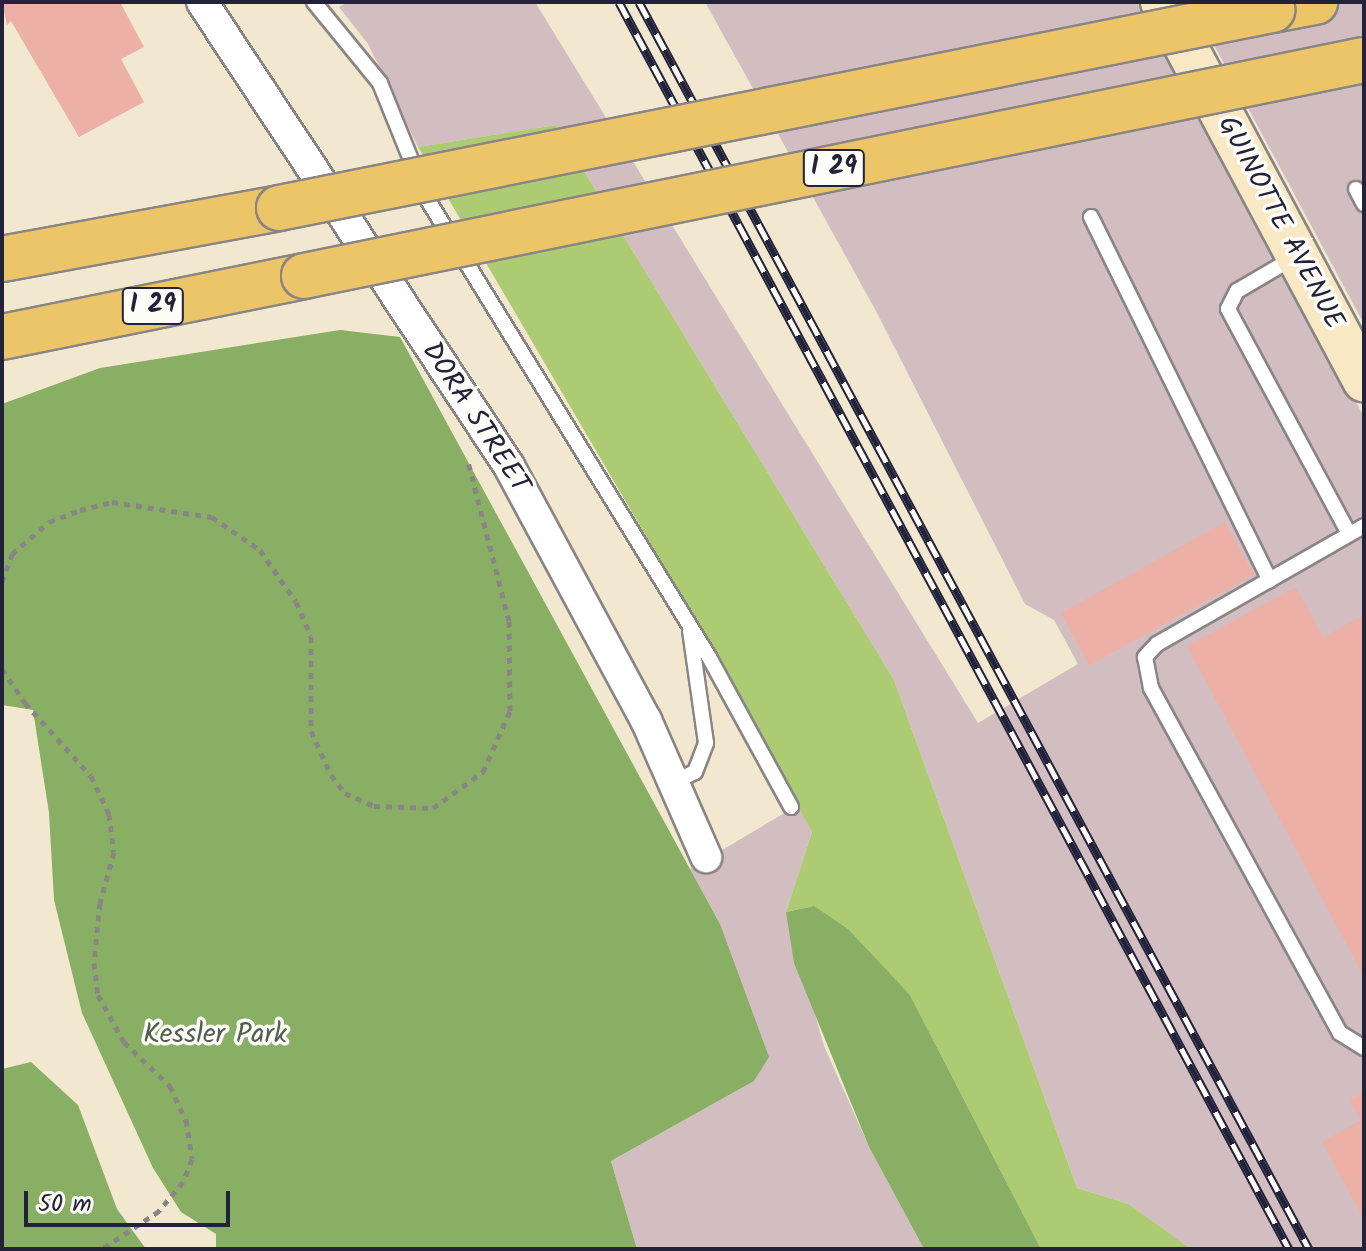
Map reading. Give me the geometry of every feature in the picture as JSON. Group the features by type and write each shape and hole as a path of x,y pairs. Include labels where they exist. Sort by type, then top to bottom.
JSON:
{"highway":[{"name":"I 29","path":"2,259 279,208 1280,6 1315,2"},
{"name":"I 29","path":"2,337 1364,60"}],"street":[{"name":"DORA STREET","path":"202,2 509,466 675,782 706,857"},
{"name":"GUINOTTE AVENUE","path":"1162,2 1364,380"}],"lane":[{"path":"314,2 380,83 426,197 689,624 791,807"},
{"path":"1356,189 1364,204"},
{"path":"1091,217 1270,580"},
{"path":"1297,255 1237,291 1228,309 1349,534"},
{"path":"1364,526 1157,644 1145,657 1145,673 1340,1033 1364,1048"},
{"path":"675,782 695,772 706,743 689,624"}],"path":[{"path":"2,582 12,554 49,522 80,510 112,502 212,517 260,550 296,602 311,636 311,731 331,775 345,793 374,806 433,808 483,772 510,711 509,621 463,445"},
{"path":"2,669 25,703 91,776 109,814 114,852 99,918 94,963 98,995 124,1042 170,1086 186,1120 192,1159 183,1182 159,1211 102,1249"}],"shaded area":[{"path":"348,2 535,2 978,723 1078,664 1054,620 1025,604 876,311 705,2 1141,2 1364,417 1364,1249 1191,1249 1129,1204 1077,1188 894,680 556,125 418,147 368,44 339,7"},
{"path":"1191,2 1364,2 1364,324"},
{"path":"798,805 812,832 786,912 824,1046 869,1147 924,1249 637,1249 611,1161 754,1081 720,924 690,869"}],"green space":[{"path":"556,125 894,680 1077,1188 1129,1204 1191,1249 1041,1249 910,995 814,906 786,912 812,832 721,664 418,147"},
{"name":"Kessler Park","path":"340,330 400,337 720,924 769,1057 754,1081 611,1161 637,1249 216,1249 216,1234 181,1212 153,1168 82,1013 54,900 49,813 33,710 2,705 2,404 100,368"},
{"path":"814,906 848,929 910,995 1041,1249 924,1249 869,1147 794,963 786,912"},
{"path":"31,1062 78,1105 117,1209 146,1249 2,1249 2,1069"}],"building":[{"path":"2,2 120,2 144,47 121,59 144,102 79,137 11,21 7,25"},
{"path":"1225,522 1254,574 1090,666 1061,613"},
{"path":"1296,587 1323,637 1364,615 1364,977 1187,646"},
{"path":"1364,1092 1364,1219 1322,1142 1361,1120 1350,1100"}],"railway":[{"path":"619,2 1289,1249"},
{"path":"639,2 1309,1249"}]}
